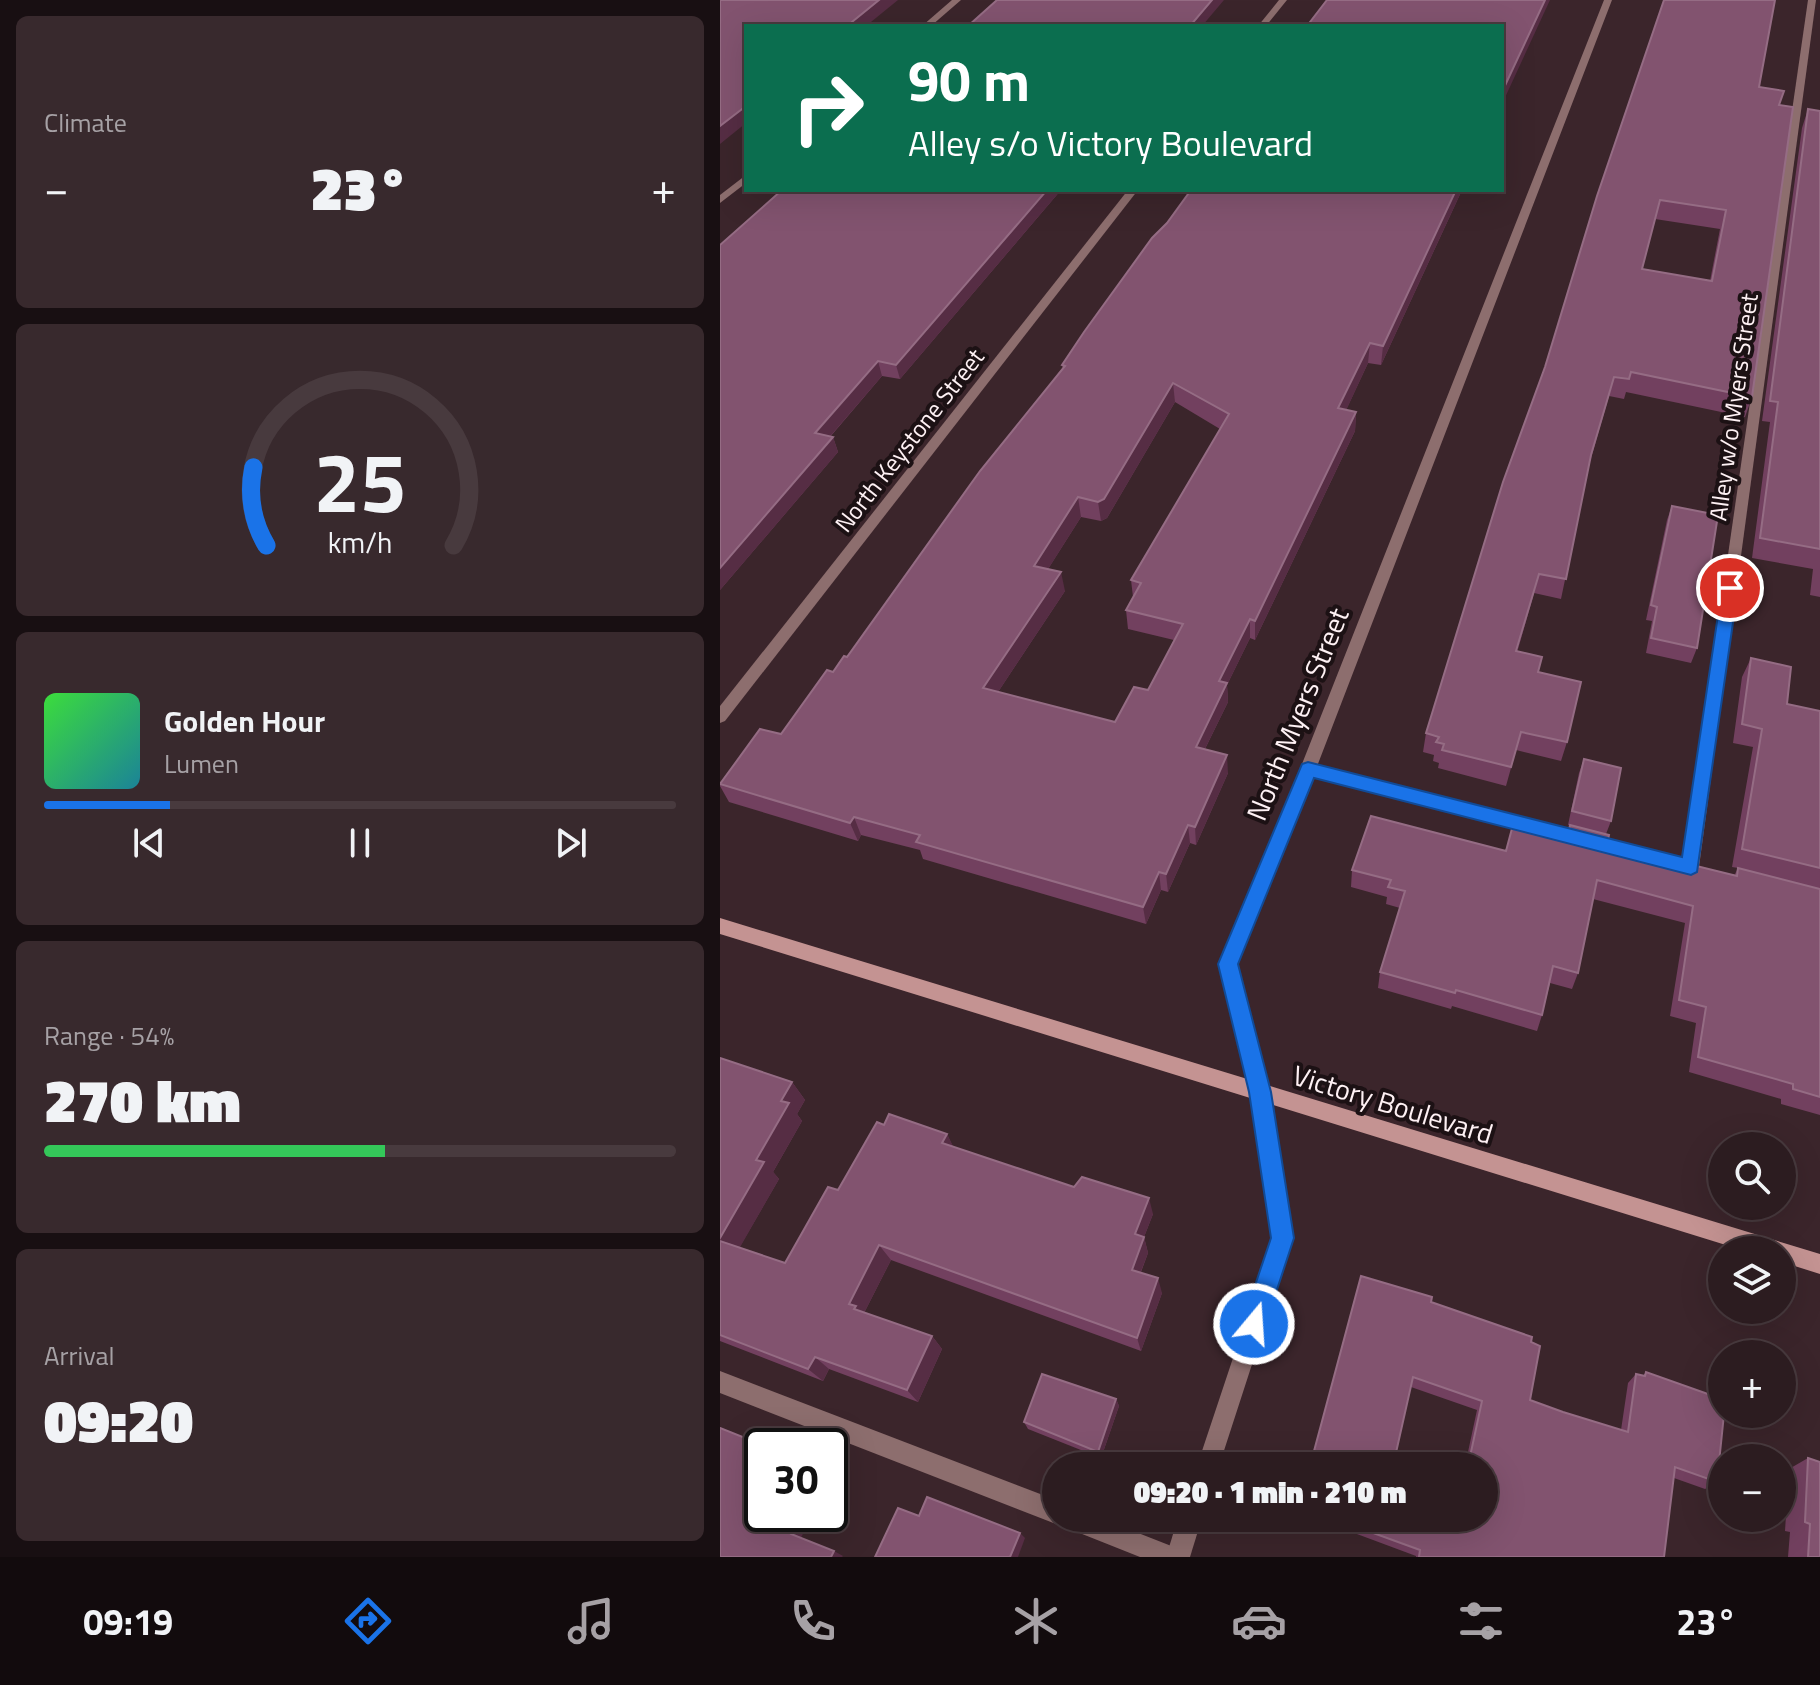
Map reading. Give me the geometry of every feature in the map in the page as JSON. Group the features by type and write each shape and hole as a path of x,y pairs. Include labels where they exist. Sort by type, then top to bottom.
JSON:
{"main road":[{"name":"Victory Boulevard","path":"720,926 1729,1236"},
{"path":"1796,1256 1820,1264"}],"street":[{"path":"928,24 957,0"},
{"path":"1264,24 1283,0"},
{"name":"North Myers Street","path":"1213,1452 1283,1238 1260,1092 1228,964 1308,769 1608,0"},
{"name":"Alley w/o Myers Street","path":"1690,867 1812,0"},
{"path":"720,200 744,180"},
{"name":"North Keystone Street","path":"720,717 1131,192"},
{"path":"1308,769 1553,832"},
{"path":"720,1382 1042,1507"},
{"path":"1106,1532 1171,1557"},
{"path":"1178,1557 1186,1532"}],"building":[{"path":"720,0 879,0 849,24 744,24 744,108 720,126"},
{"path":"997,0 1212,0 1192,24 970,24"},
{"path":"1327,0 1545,0 1504,88 1504,24 1309,24"},
{"path":"1664,0 1775,0 1759,87 1784,91 1779,105 1793,107 1752,397 1631,372 1629,379 1614,377 1591,455 1566,579 1539,574 1516,651 1542,657 1538,672 1581,682 1567,742 1521,732 1511,767 1442,750 1444,744 1436,742 1439,737 1426,733 1503,482 1545,367 1597,196","holes":["1660,200 1726,210 1712,281 1642,269"]},
{"path":"1808,109 1820,111 1820,549 1760,538 1778,402 1770,401"},
{"path":"780,192 1045,192 896,365 878,361 815,433 833,437 720,568 720,245"},
{"path":"1190,192 1455,192 1383,346 1370,343 1338,408 1356,412 1255,621 1250,619 1219,681 1227,683 1196,747 1227,755 1195,827 1188,825 1166,874 1159,872 1143,907 916,842 920,835 854,817 850,823 720,784 760,729 781,734 827,670 833,672 844,656 847,657 980,471 1065,366 1062,365 1084,332","holes":["1173,383 1229,414 1131,580 1141,583 1126,610 1183,624 1148,690 1134,687 1115,722 983,688 1061,572 1034,566 1078,497 1098,502 1104,499"]},
{"path":"1672,506 1718,515 1697,648 1651,638 1657,607 1651,605"},
{"path":"1751,658 1791,667 1787,704 1820,711 1820,868 1742,849 1762,729 1742,724"},
{"path":"1584,759 1621,768 1611,821 1572,811"},
{"path":"1371,816 1506,851 1514,821 1568,835 1570,825 1609,835 1607,844 1737,876 1738,868 1820,889 1820,1097 1793,1089 1793,1084 1698,1057 1706,1007 1679,1000 1693,906 1597,880 1578,973 1553,966 1542,1015 1380,972 1405,891 1388,887 1391,880 1352,870"},
{"path":"720,1058 792,1082 781,1101 789,1103 756,1160 764,1162 720,1238"},
{"path":"889,1114 947,1134 942,1143 1074,1187 1082,1177 1149,1198 1135,1234 1144,1237 1132,1270 1158,1278 1137,1338 879,1245 849,1304 856,1306 854,1309 932,1336 907,1390 815,1357 808,1369 720,1335 720,1241 785,1263 828,1187 838,1190 877,1122 884,1125"},
{"path":"1361,1276 1432,1297 1431,1302 1532,1337 1531,1342 1540,1346 1530,1400 1628,1432 1636,1374 1645,1376 1646,1372 1708,1394 1708,1428 1723,1428 1721,1444 1708,1444 1708,1479 1675,1467 1664,1557 1419,1557 1420,1550 1370,1532 1498,1532 1498,1452 1471,1452 1482,1401 1413,1377 1396,1452 1314,1452"},
{"path":"1042,1374 1116,1399 1098,1452 1024,1422"},
{"path":"720,1428 744,1438 744,1532 792,1532 834,1551 831,1557 720,1557"},
{"path":"1808,1458 1820,1462 1820,1557 1808,1557 1810,1524 1805,1522"},
{"path":"927,1497 1020,1533 1010,1557 875,1557 898,1508 919,1516"}],"route":[{"path":"1254,1324 1283,1238 1260,1092 1228,964 1308,769 1691,867 1730,588"}]}
